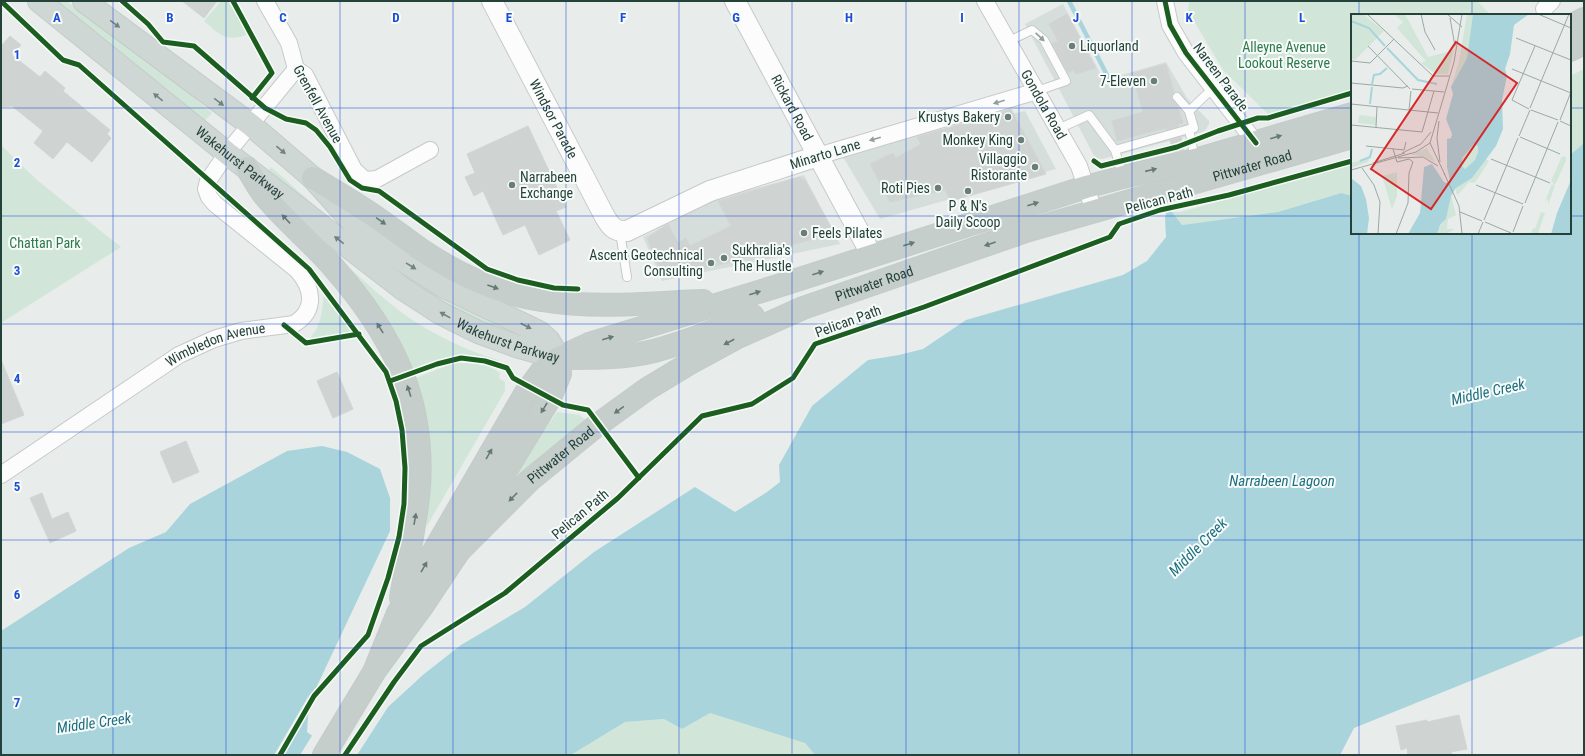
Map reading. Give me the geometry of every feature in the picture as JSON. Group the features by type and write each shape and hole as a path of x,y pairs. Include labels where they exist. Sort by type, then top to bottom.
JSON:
{"highway":[{"path":"1571,26 1584,19"},
{"path":"1571,50 1584,43"},
{"name":"Pittwater Road","path":"374,672 398,613 525,394 542,371 559,358 590,344 872,256 1086,187 1195,160 1351,114"},
{"name":"Pittwater Road","path":"459,551 535,476 596,426 647,389 690,363 738,337 803,308 1019,234 1094,211 1351,138"},
{"path":"247,168 264,195 328,260 352,288 371,314 387,340 404,376 411,396 417,424 420,450 419,487 416,515 398,613"},
{"path":"313,178 377,218 424,252 445,265 473,280 505,291 541,300 599,305 729,300"},
{"path":"559,358 623,356 654,351 759,314 803,308"},
{"name":"Pittwater Road","path":"329,747 374,672 421,608 459,551 480,512 552,394 560,374 559,358"}],"main road":[{"name":"Wakehurst Parkway","path":"39,1 227,153 403,290 440,313 478,332 519,347 559,358"},
{"name":"Wakehurst Parkway","path":"84,1 251,125 313,178 357,227 400,259 443,286 539,332 549,341 559,358"}],"street":[{"name":"Grenfell Avenue","path":"265,1 289,43 296,69 305,74 354,170 365,180 377,179 430,150"},
{"name":"Windsor Parade","path":"492,1 605,218 614,230 620,232"},
{"name":"Rickard Road","path":"735,1 872,256"},
{"name":"Gondola Road","path":"985,1 1079,166 1094,211"},
{"name":"Nareen Parade","path":"1164,1 1170,25 1178,39 1213,88 1256,143"},
{"name":"Wimbledon Avenue","path":"1,475 179,355 214,338 241,331 294,324 301,320 307,313 310,304 310,296 308,285 303,276 209,197 206,189 208,181 227,153 296,69"},
{"name":"Minarto Lane","path":"620,232 626,232 710,190 818,156 1037,91"}],"lane":[{"path":"1007,42 1032,30 1044,40 1066,81 1037,91"},
{"path":"1189,110 1213,88"},
{"path":"1115,150 1194,128 1189,110 1177,97"},
{"path":"1058,129 1089,115 1115,150 1122,177"},
{"path":"1189,129 1195,160"},
{"path":"620,232 627,277"}],"shaded area":[{"path":"1063,4 1104,80 1166,62 1187,98 1209,121 1206,129 1203,132 1102,159 1097,158 1093,154 1025,24"},
{"path":"1025,111 1056,169 880,219 840,152"},
{"path":"804,175 840,244 662,281 643,237 712,200"}],"green space":[{"path":"49,1 66,1 119,38 212,113 203,123"},
{"path":"221,1 230,1 248,34 240,37 229,38 219,34 204,21"},
{"name":"Alleyne Avenue Lookout Reserve","path":"1189,1 1477,1 1490,14 1351,14 1351,90 1268,114 1223,70 1188,11"},
{"path":"1584,69 1584,143 1571,154 1571,76"},
{"name":"Chattan Park","path":"1,145 37,180 121,247 1,323"},
{"path":"1351,165 1351,196 1341,193 1278,212 1182,225 1172,212 1180,212"},
{"path":"271,167 339,227 382,261 448,301 519,333 516,338 435,303 266,173"},
{"path":"342,262 405,315 438,335 461,346 498,360 497,363 475,356 452,356 413,369 410,364 407,365"},
{"path":"324,293 353,329 350,332 313,339 311,337 315,332 321,316"},
{"path":"454,363 478,364 490,367 500,373 499,378 505,382 505,391 427,526 427,467 413,379"},
{"path":"557,412 579,415 586,420 532,466 499,497"},
{"path":"710,713 805,743 815,755 571,755 625,722 664,719 682,729"}],"water":[{"name":"Narrabeen Lagoon","path":"1584,143 1584,635 1354,728 1340,755 815,755 805,743 710,713 682,729 664,719 625,722 571,755 357,755 388,707 424,674 461,645 525,607 594,552 695,487 735,512 780,482 779,465 812,406 868,360 923,349 966,320 1123,275 1147,261 1166,237 1165,218 1167,210 1172,212 1182,225 1278,212 1341,193 1351,196 1351,234 1571,234 1571,154"},
{"name":"Middle Creek","path":"322,446 347,452 380,469 390,498 390,531 309,703 307,732 330,749 355,755 1,755 1,631 129,548 166,532 190,504 287,451"}],"pier":[{"path":"321,682 311,703 311,708 284,755 274,755 308,697"},
{"path":"313,734 330,747 350,752 348,755 300,755"}],"building":[{"path":"182,1 217,1 204,18"},
{"name":"Liquorland","path":"1067,14 1096,68 1076,74 1073,70 1068,73 1052,44 1058,41 1049,24"},
{"path":"10,36 21,45 12,55 40,77 45,71 65,88 63,91 110,130 107,134 111,138 92,162 67,142 53,159 34,143 43,131 12,106 1,107 1,46"},
{"path":"1166,64 1174,92 1172,98 1178,107 1183,123 1167,130 1166,128 1117,141 1112,121 1143,112 1132,73"},
{"path":"1011,109 1046,174 951,201 945,190 890,202 870,164 893,153 896,158 921,144 917,137"},
{"name":"Narrabeen Exchange","path":"528,126 566,207 556,211 570,240 539,255 525,225 503,235 483,191 474,196 465,177 475,173 467,154"},
{"path":"1181,137 1184,150 1173,152 1170,140"},
{"path":"799,177 805,180 831,227 828,235 693,272 663,278 647,238 668,224 678,243 686,238 690,246 731,226 718,201"},
{"path":"1,360 24,415 1,424"},
{"path":"337,372 353,409 333,418 317,381"},
{"path":"186,441 199,472 173,483 160,452"},
{"path":"42,493 52,519 68,512 76,531 50,543 30,498"},
{"path":"1459,715 1467,749 1451,752 1452,755 1408,755 1407,748 1401,750 1396,726 1427,720 1427,722"}],"waterway":[{"path":"1069,1 1108,77"}],"cycle path":[{"path":"1,1 63,60 79,65 309,269 386,372 396,401 402,430 405,468 404,504 399,537 388,578 368,635 314,696 280,755"},
{"path":"122,1 148,24 163,42 194,46 265,108 286,119 306,123 316,130 330,147 350,180 362,188 379,191 487,269 518,280 554,288 578,289"},
{"path":"233,1 272,73 252,98"},
{"path":"1165,1 1170,25 1186,53 1256,143"},
{"path":"1094,161 1101,166 1177,147 1218,131 1258,118 1268,118 1351,93"},
{"name":"Pelican Path","path":"345,755 394,682 421,646 505,593 618,498 702,416 752,404 793,378 815,344 924,307 1110,237 1119,224 1160,210 1229,195 1351,161"},
{"path":"284,325 306,343 359,334"},
{"path":"390,381 437,364 461,358 485,361 507,368 513,378 563,405 588,410 639,478"}],"place":[{"name":"Liquorland","path":"1072,46"},
{"name":"7-Eleven","path":"1154,81"},
{"name":"Krustys Bakery","path":"1008,117"},
{"name":"Monkey King","path":"1021,140"},
{"name":"Villaggio Ristorante","path":"1035,167"},
{"name":"Narrabeen Exchange","path":"512,185"},
{"name":"Roti Pies","path":"938,188"},
{"name":"P & N's Daily Scoop","path":"968,191"},
{"name":"Feels Pilates","path":"804,233"},
{"name":"Sukhralia's The Hustle","path":"724,258"},
{"name":"Ascent Geotechnical Consulting","path":"711,263"}]}
